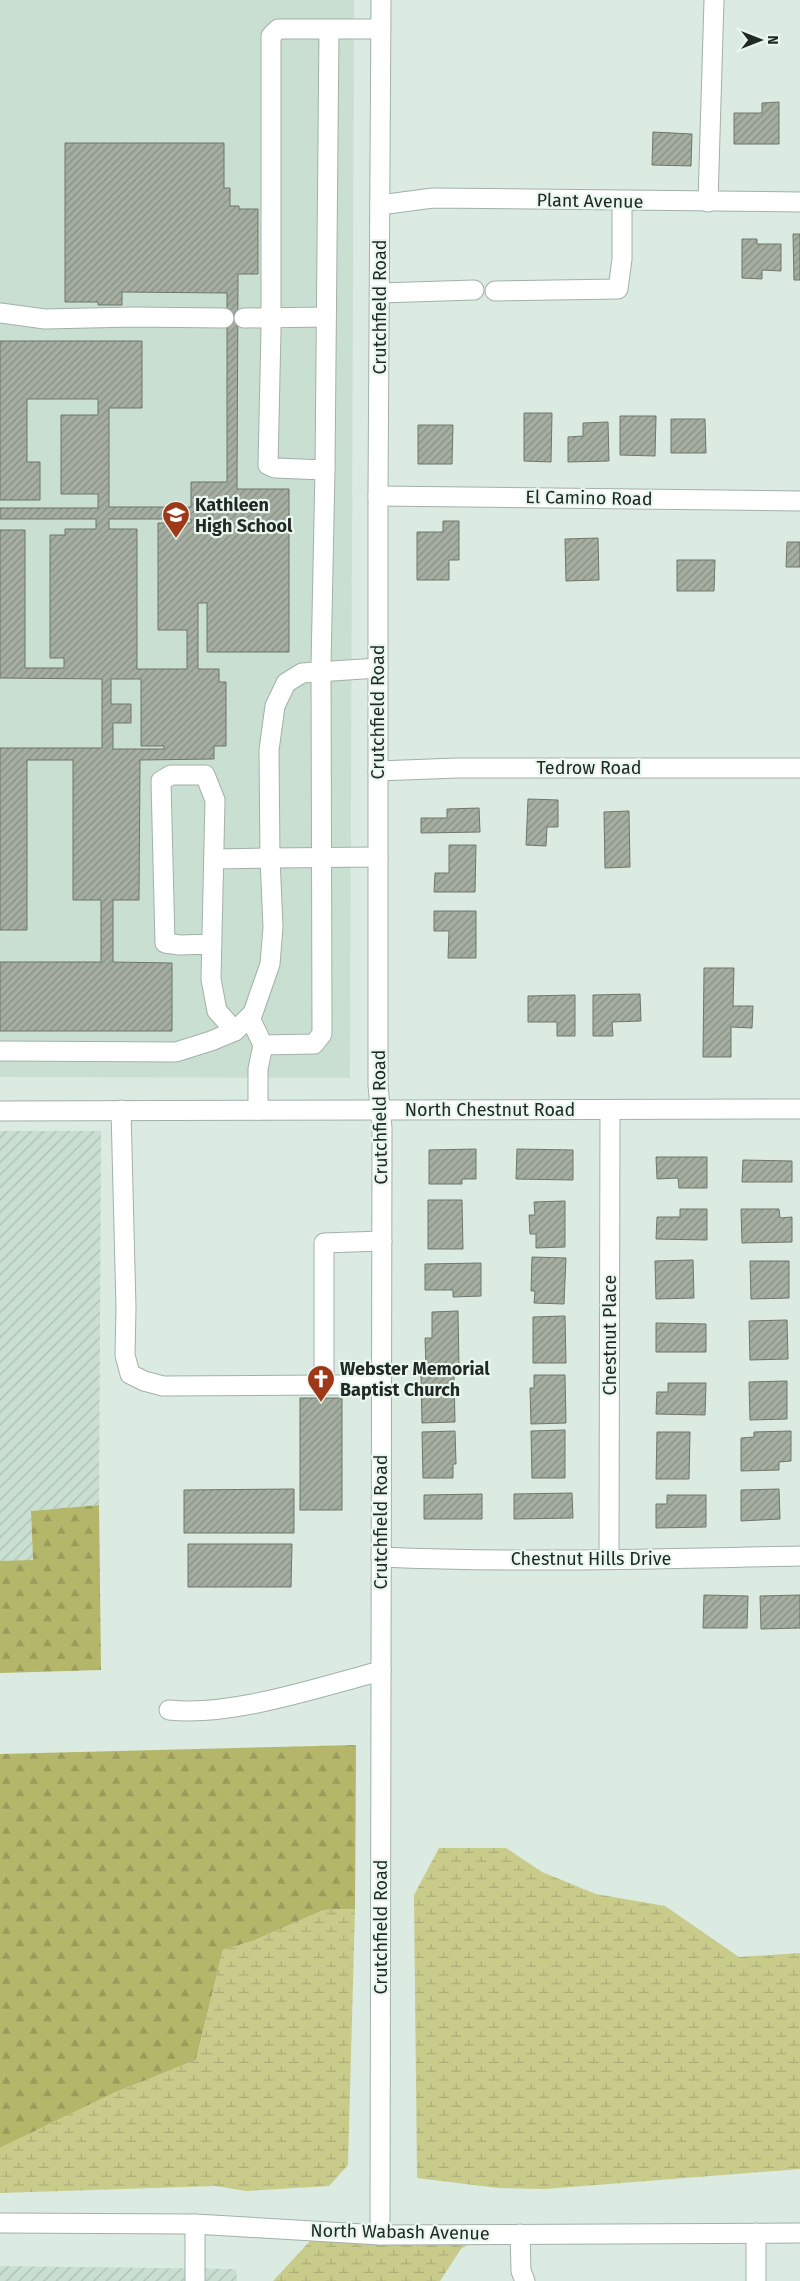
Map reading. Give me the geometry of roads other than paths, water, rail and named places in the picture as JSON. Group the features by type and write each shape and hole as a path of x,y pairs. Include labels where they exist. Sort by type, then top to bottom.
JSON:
{"street":[{"name":"Crutchfield Road","path":"380,2235 382,1128 380,1109 378,857 378,496 381,0"},
{"path":"708,202 714,0"},
{"path":"325,470 275,468 268,465 271,318 271,36 278,29 381,29"},
{"path":"263,1045 314,1044 322,1034 320,858 321,672 329,29"},
{"name":"Plant Avenue","path":"380,205 433,198 622,202 800,202"},
{"path":"495,291 618,289 622,259 622,202"},
{"path":"380,293 474,290"},
{"path":"0,313 45,320 133,317 224,318"},
{"path":"244,318 326,317"},
{"name":"El Camino Road","path":"378,496 800,501"},
{"path":"0,1051 176,1052 235,1031 250,1018 270,964 273,927 269,750 275,706 286,683 302,673 378,668"},
{"name":"Tedrow Road","path":"378,771 457,768 800,768"},
{"path":"212,944 180,945 164,943 161,781 171,775 205,775 215,800 214,859 212,944 211,979 217,1011 235,1031"},
{"path":"214,859 378,857"},
{"path":"250,1018 263,1045 258,1069 258,1110"},
{"name":"North Chestnut Road","path":"0,1110 800,1109"},
{"path":"121,1110 126,1308 125,1355 130,1374 144,1381 163,1386 382,1385"},
{"name":"Chestnut Place","path":"609,1560 610,1110"},
{"path":"324,1385 324,1243 382,1241"},
{"name":"Chestnut Hills Drive","path":"381,1557 433,1560 609,1560 800,1556"},
{"path":"170,1710 188,1712 238,1706 381,1671"},
{"name":"North Wabash Avenue","path":"0,2223 195,2224 380,2235 800,2232"},
{"path":"195,2224 195,2281"},
{"path":"756,2232 756,2281"},
{"path":"520,2234 521,2271 525,2281"}],"place":[{"name":"Kathleen High School","path":"176,539"},
{"name":"Webster Memorial Baptist Church","path":"321,1403"}]}
